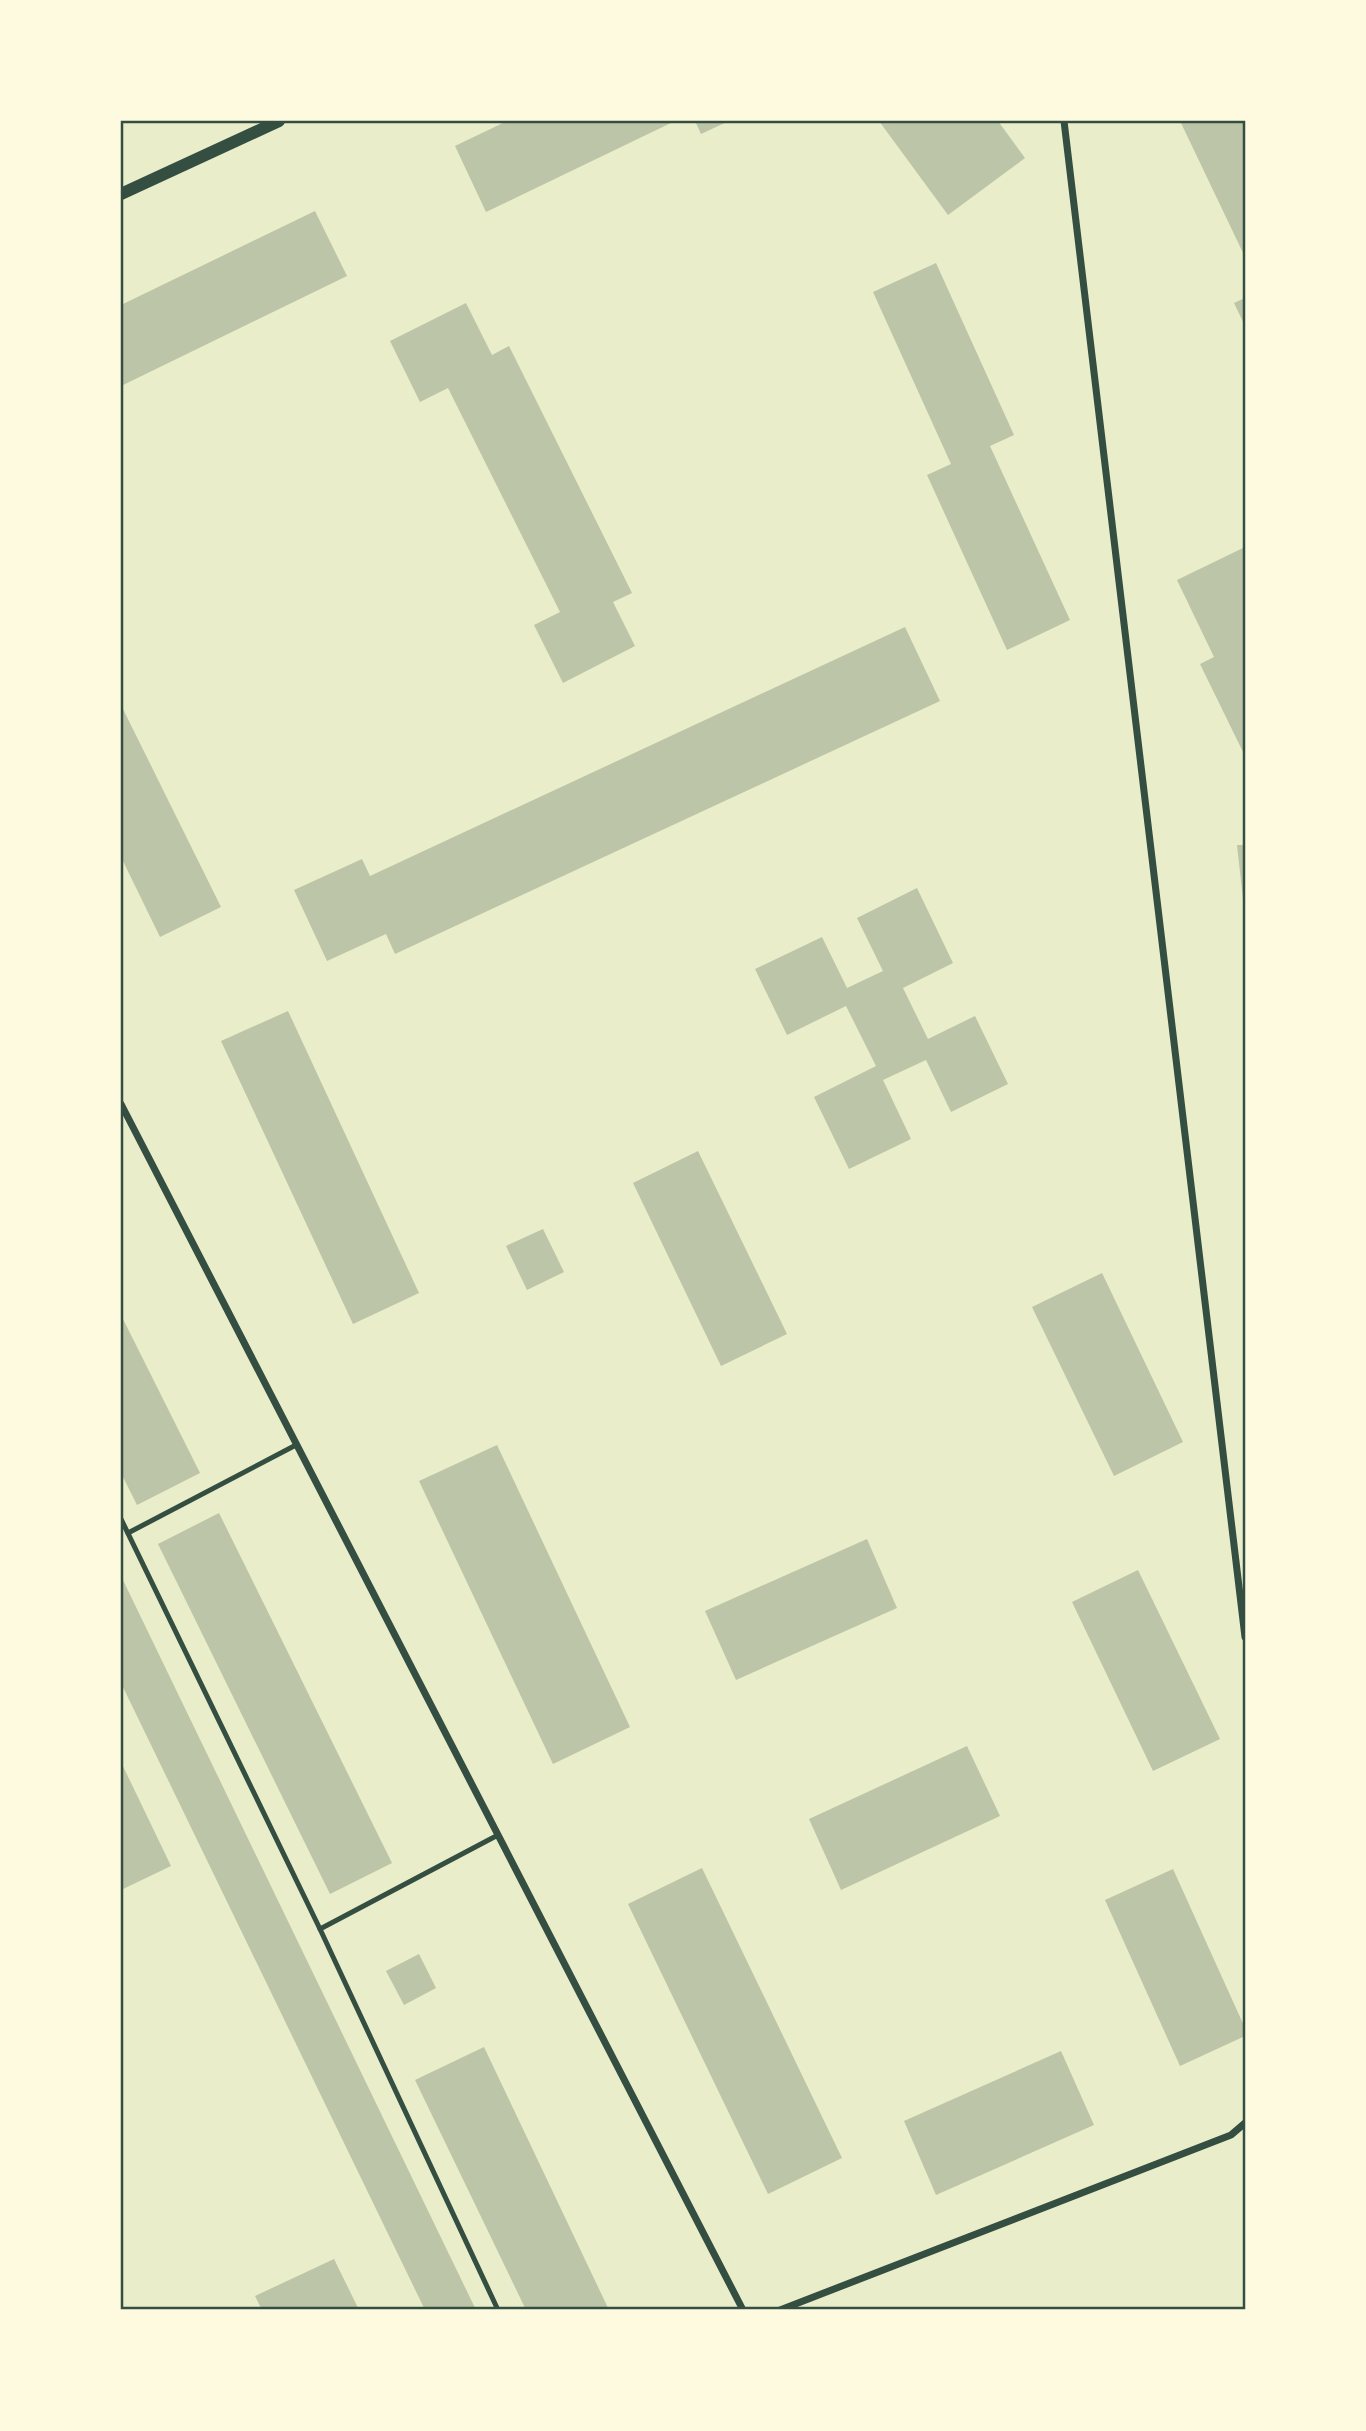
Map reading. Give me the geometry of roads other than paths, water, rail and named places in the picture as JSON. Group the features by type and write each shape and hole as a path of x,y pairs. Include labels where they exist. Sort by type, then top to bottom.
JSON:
{"street":[{"path":"121,194 279,121"},
{"path":"1064,121 1245,1637"},
{"path":"121,1104 743,2310"},
{"path":"780,2310 1231,2135 1245,2123"}],"lane":[{"path":"128,1533 296,1445"},
{"path":"121,1519 320,1929 498,2310"},
{"path":"320,1929 498,1835"}]}
